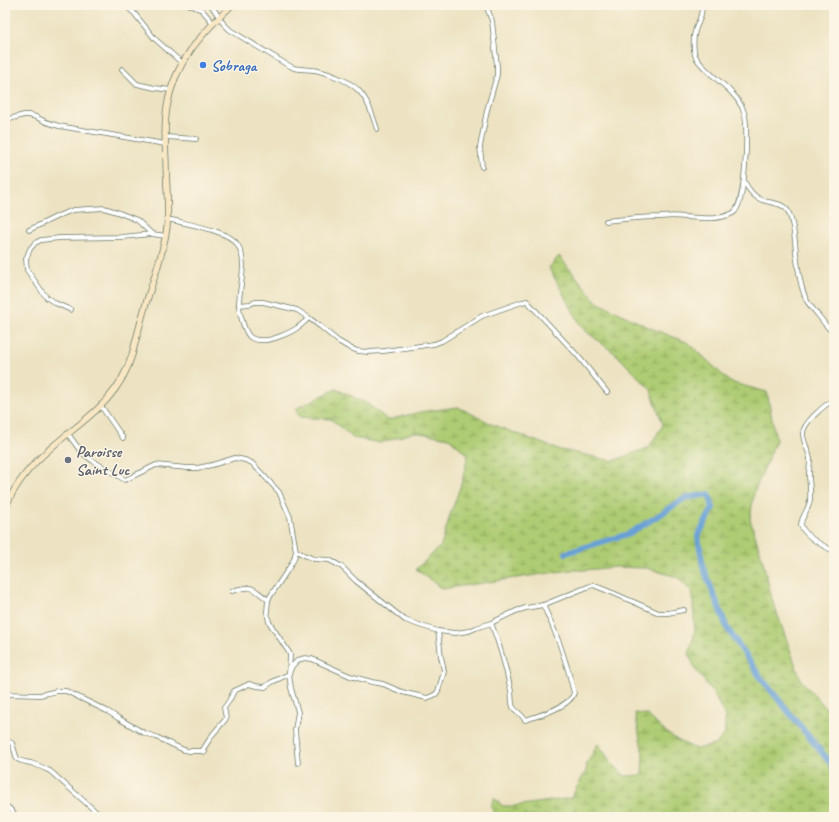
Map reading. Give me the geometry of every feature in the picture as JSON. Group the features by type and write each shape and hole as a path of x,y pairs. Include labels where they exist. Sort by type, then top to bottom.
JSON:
{"street":[{"path":"126,5 134,12 155,39 182,63"},
{"path":"190,5 202,10 213,23"},
{"path":"211,5 223,23 230,30 286,64 295,68 318,71 347,82 354,87 365,99 377,129"},
{"path":"5,509 27,472 44,455 102,406 117,387 131,357 141,318 162,254 166,236 168,220 165,144 166,113 171,90 175,77 182,63 197,41 232,5"},
{"path":"482,167 480,147 497,66 492,21 486,5"},
{"path":"606,221 661,216 704,219 718,217 735,211 744,180 745,115 742,106 736,98 702,65 694,53 695,31 700,19 702,5"},
{"path":"122,69 137,84 171,90"},
{"path":"5,120 30,115 59,126 165,144"},
{"path":"166,138 196,139"},
{"path":"744,180 750,192 758,198 763,201 779,204 786,208 792,222 804,294 810,305 834,334"},
{"path":"30,230 73,210 104,208 137,220 152,234"},
{"path":"168,220 219,233 236,242 241,251 243,261 243,275 239,305 245,329 254,339 262,341 270,340 296,329 309,318"},
{"path":"71,310 46,297 27,270 26,258 30,248 35,243 41,240 60,238 122,237 152,234 166,236"},
{"path":"239,305 263,302 297,310 338,341 358,351 368,352 434,344 442,341 482,316 527,301 578,356 607,392"},
{"path":"834,400 816,414 803,430 802,434 810,458 810,501 801,525 805,532 834,551"},
{"path":"102,406 123,438"},
{"path":"68,434 82,453 125,480 156,465 197,468 236,458 252,463 279,492 290,517 296,551 289,568 268,600 267,612 269,622 290,654 289,674 291,688 298,712 295,730 298,764"},
{"path":"296,551 304,556 314,559 329,560 335,563 342,567 356,581 405,620 438,631 455,633 469,631 491,623 516,611 543,605 593,585 659,613 684,610"},
{"path":"232,591 246,587 252,588 268,600"},
{"path":"491,623 497,637 511,692 513,707 525,720 537,716 563,706 574,696 562,651 552,623 543,605"},
{"path":"5,694 40,695 66,690 107,711 144,733 186,751 204,752 213,734 226,718 224,708 234,691 249,684 265,687 289,674 292,666 298,660 305,658 312,659 350,676 383,684 402,692 427,698 436,694 444,672 438,631"},
{"path":"5,742 12,743 17,759 22,762 43,767 50,771 102,817"},
{"path":"5,805 16,817"}],"green space":[{"path":"559,256 597,302 648,327 689,343 730,382 767,392 776,440 754,493 750,519 773,602 801,680 834,717 834,817 495,817 491,807 494,798 503,806 515,806 571,798 586,771 587,763 598,744 611,762 625,776 642,775 643,754 635,713 648,715 662,729 677,740 696,749 715,745 725,734 725,716 712,691 696,670 689,655 695,631 692,592 677,577 646,568 614,567 570,570 442,589 416,569 441,546 462,482 468,455 449,438 415,432 380,443 353,438 331,419 300,417 295,409 336,389 365,402 388,420 420,412 458,407 494,425 557,449 613,461 649,447 663,425 651,390 617,355 583,329 549,268"}],"waterway":[{"path":"566,553 628,534 685,498 709,494 713,508 698,536 703,567 727,628 761,678 832,765 834,771"}],"place":[{"name":"Sobraga","path":"203,65"},
{"name":"Paroisse Saint Luc","path":"68,460"}]}
